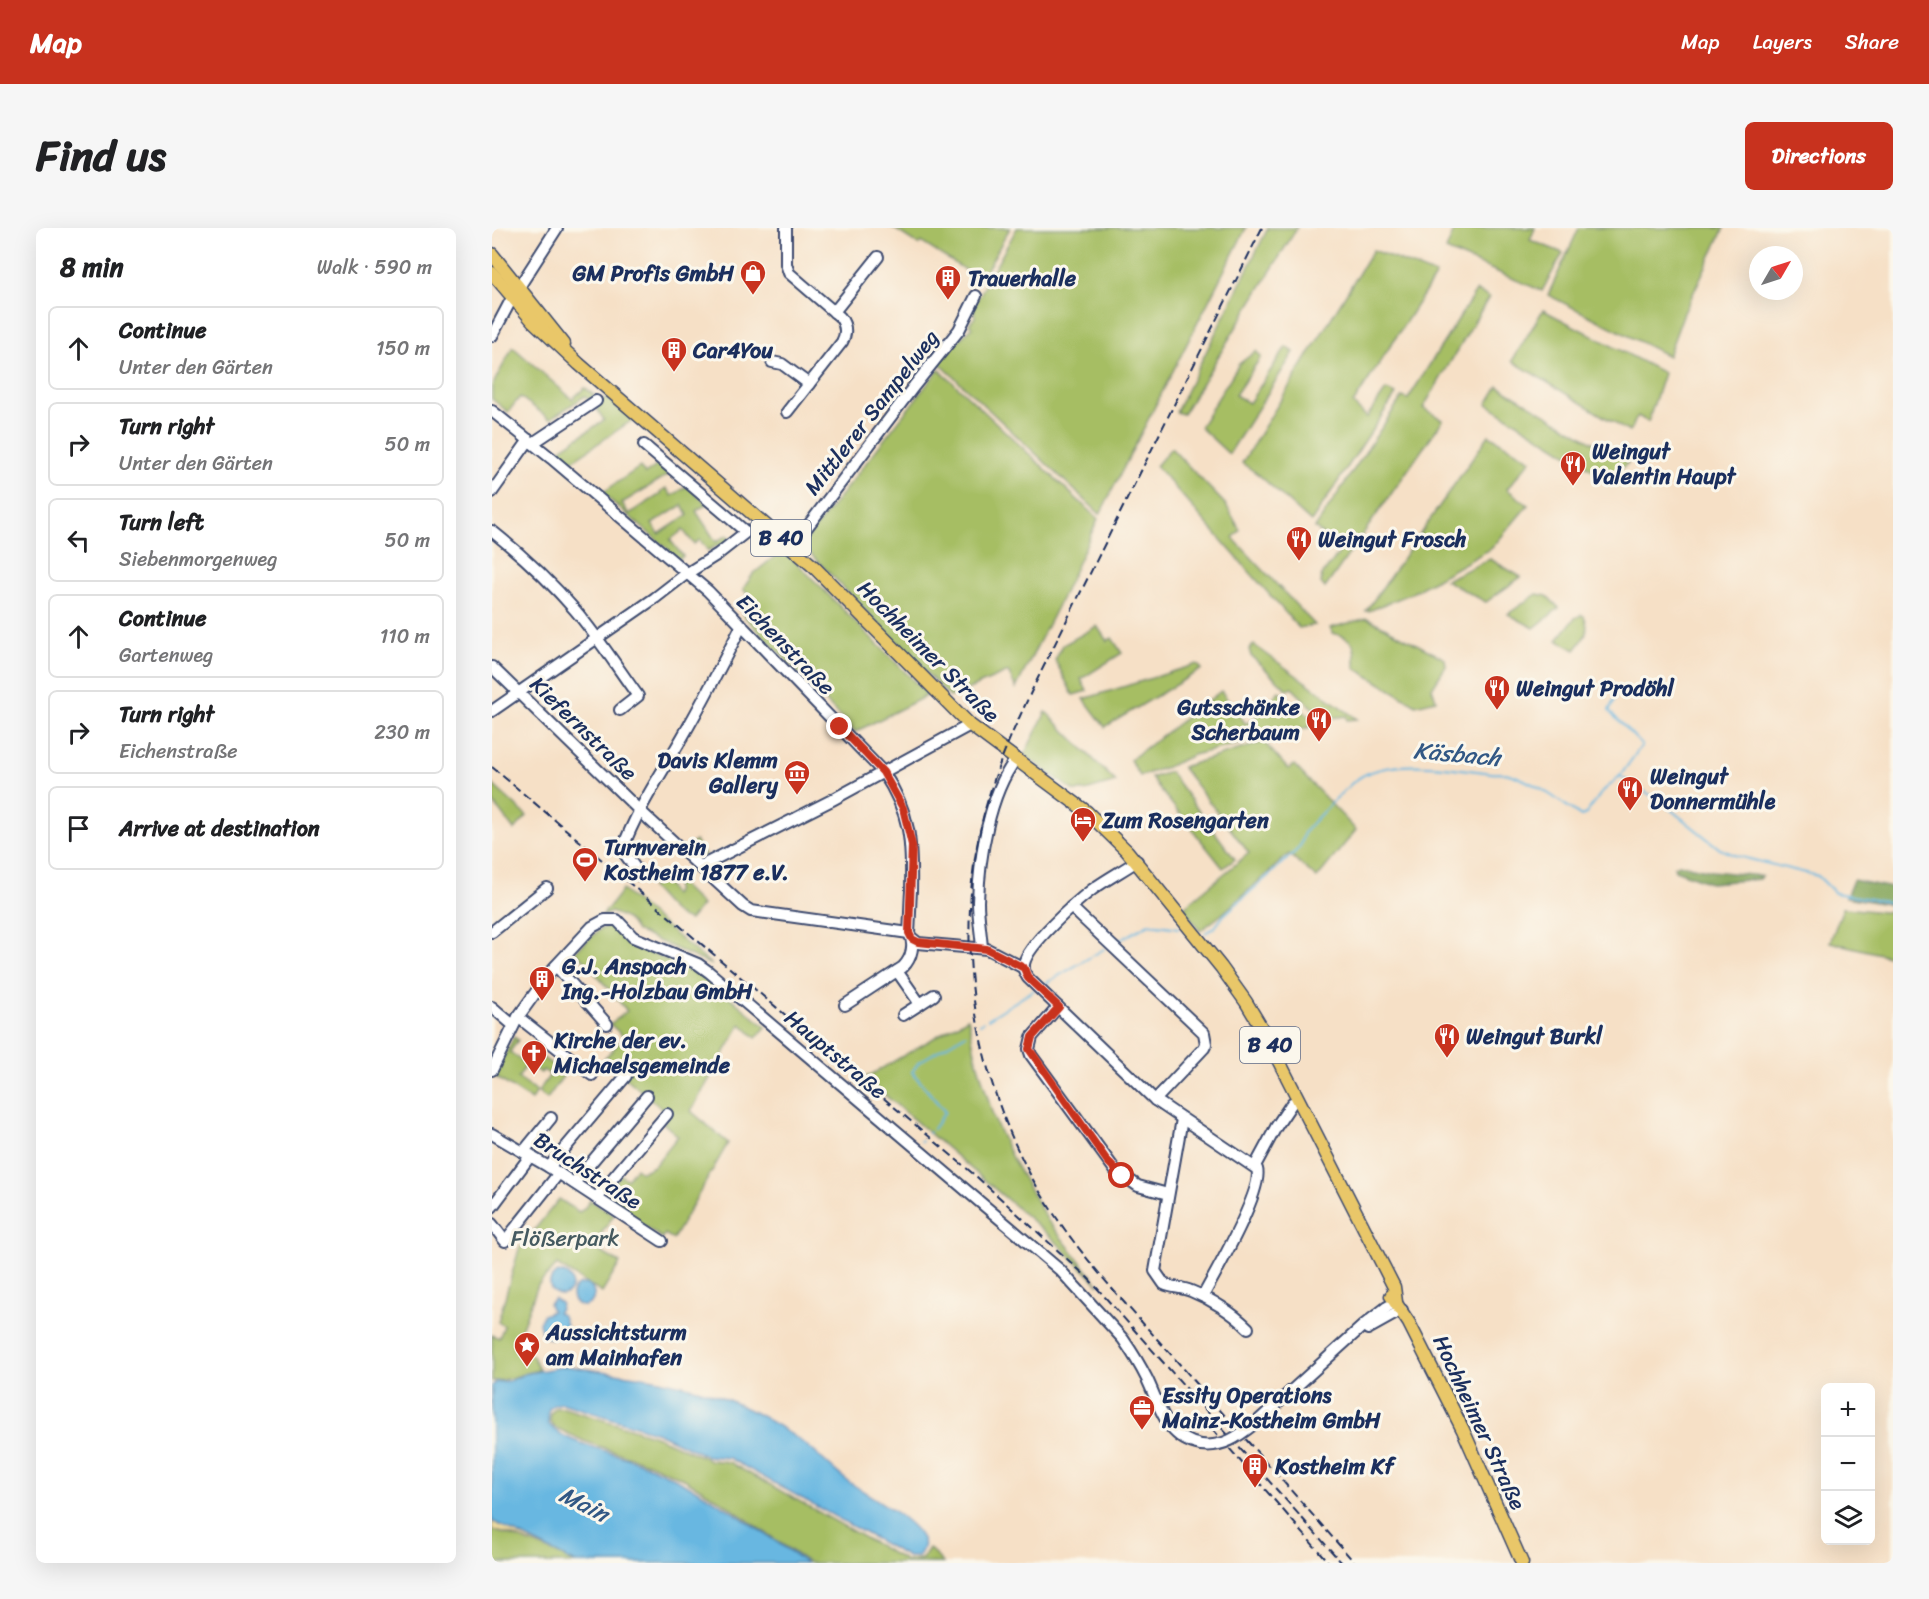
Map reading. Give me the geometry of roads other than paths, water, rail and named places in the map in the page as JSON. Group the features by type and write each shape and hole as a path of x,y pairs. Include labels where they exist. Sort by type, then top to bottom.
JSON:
{"main road":[{"name":"Hochheimer Straße","path":"492,254 551,325 579,364"},
{"name":"Hochheimer Straße","path":"492,273 533,321 579,364 814,567 970,725 1087,812 1137,861 1221,967 1252,1011 1366,1237 1394,1287 1399,1306 1463,1430 1522,1563"}],"street":[{"path":"492,336 512,297 557,228"},
{"path":"786,228 786,264 789,273 834,312 845,326 845,337 787,412"},
{"path":"834,312 878,257"},
{"name":"Mittlerer Sampelweg","path":"792,547 959,330 976,296"},
{"path":"772,362 782,364 809,384"},
{"path":"492,492 531,442 596,401"},
{"name":"Eichenstraße","path":"492,411 708,591 883,772 903,808 910,834 912,863 908,963 845,1005"},
{"path":"492,711 686,574 718,554 746,532 644,445"},
{"path":"492,531 537,569 577,612 638,696 620,710"},
{"path":"641,876 622,850 640,810 697,712 742,625"},
{"name":"Kiefernstraße","path":"492,667 640,810 734,898 751,911 910,936 918,942 982,948 1024,968"},
{"path":"701,866 970,725"},
{"path":"982,948 978,903 986,841 999,788 1006,772 1016,759"},
{"path":"1137,861 1071,907 1026,958 1024,968 1028,978 1155,1101 1255,1166 1259,1176 1255,1191 1203,1296"},
{"path":"492,932 547,888"},
{"path":"1071,907 1204,1034 1206,1039 1204,1048 1155,1101"},
{"name":"Hauptstraße","path":"492,1070 515,1021 555,966 599,922 613,919 620,922 633,937 703,968 1043,1255 1079,1290 1131,1351 1146,1376 1168,1426 1181,1437 1201,1445 1213,1446 1230,1442 1258,1420 1354,1334 1399,1306"},
{"path":"555,966 607,1024"},
{"path":"897,971 920,1004"},
{"path":"903,1015 934,995"},
{"path":"492,1007 592,1075"},
{"path":"1059,1007 1032,1037 1029,1049 1032,1055 1115,1170 1138,1186 1168,1194"},
{"path":"492,1224 505,1241 554,1170 626,1076"},
{"path":"574,1183 647,1096"},
{"path":"1255,1166 1292,1103"},
{"path":"596,1198 667,1114"},
{"path":"492,1207 551,1118"},
{"path":"1182,1119 1155,1271 1160,1281 1168,1287 1179,1287 1203,1296 1248,1328"},
{"name":"Bruchstraße","path":"492,1134 527,1153 662,1241"}],"water":[{"path":"561,1273 569,1276 572,1284 569,1292 561,1295 553,1292 550,1284 553,1276"},
{"path":"583,1284 591,1287 594,1295 591,1303 583,1306 575,1303 572,1295 575,1287"},
{"path":"554,1299 561,1303 557,1312 563,1316 566,1325 560,1336 550,1338 542,1335 539,1323 543,1315 552,1311 549,1304"},
{"name":"Main","path":"566,1366 682,1385 719,1396 755,1413 800,1440 846,1480 902,1517 923,1541 918,1557 908,1557 729,1458 707,1456 658,1433 562,1403 549,1409 548,1423 559,1433 641,1463 693,1488 732,1511 806,1563 576,1563 492,1521 492,1386 496,1382 509,1381 524,1374"}],"waterway":[{"path":"1619,689 1609,711 1642,745 1620,776"},
{"name":"Käsbach","path":"1205,933 1215,927 1224,915 1295,852 1307,829 1352,783 1369,773 1403,766 1507,773 1537,787 1581,816 1586,814 1602,792 1620,776 1660,801 1720,849 1737,856 1818,876 1835,893 1893,903"},
{"name":"Käsbach","path":"1118,941 1149,924 1180,928"},
{"name":"Käsbach","path":"1043,985 1104,949"},
{"name":"Käsbach","path":"988,1019 1034,990"},
{"name":"Käsbach","path":"933,1129 945,1112 912,1072 919,1062 966,1034"}],"railway":[{"path":"1262,228 1033,688 1008,744 995,777 980,831 972,886 970,942 974,998 984,1054 1000,1108 1022,1159 1050,1208 1080,1250 1114,1290 1355,1563"},
{"path":"492,767 977,1177 1088,1278 1342,1563"},
{"path":"1203,1418 1329,1563"}],"place":[{"name":"GM Profis GmbH","path":"753,296"},
{"name":"Trauerhalle","path":"948,301"},
{"name":"Car4You","path":"674,373"},
{"name":"Weingut Valentin Haupt","path":"1573,487"},
{"name":"Weingut Frosch","path":"1299,562"},
{"name":"Weingut Prodöhl","path":"1497,711"},
{"name":"Gutsschänke Scherbaum","path":"1319,743"},
{"name":"Davis Klemm Gallery","path":"797,796"},
{"name":"Weingut Donnermühle","path":"1630,812"},
{"name":"Zum Rosengarten","path":"1083,843"},
{"name":"Turnverein Kostheim 1877 e.V.","path":"585,883"},
{"name":"G.J. Anspach Ing.-Holzbau GmbH","path":"542,1002"},
{"name":"Weingut Burkl","path":"1447,1059"},
{"name":"Kirche der ev. Michaelsgemeinde","path":"534,1076"},
{"name":"Aussichtsturm am Mainhafen","path":"527,1368"},
{"name":"Essity Operations Mainz-Kostheim GmbH","path":"1142,1431"},
{"name":"Kostheim Kf","path":"1255,1489"}],"park label":[{"name":"Flößerpark","path":"565,1238"}]}
